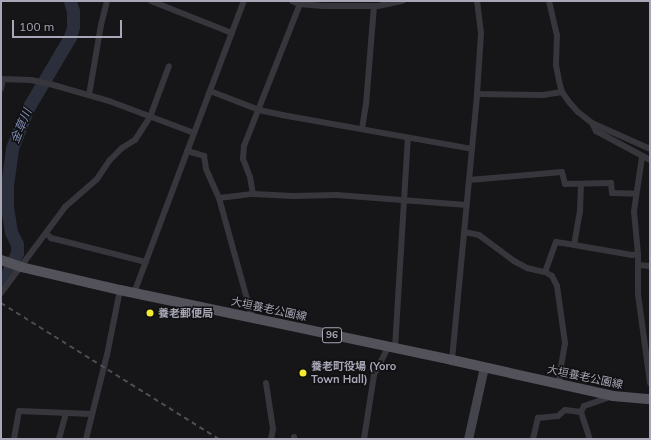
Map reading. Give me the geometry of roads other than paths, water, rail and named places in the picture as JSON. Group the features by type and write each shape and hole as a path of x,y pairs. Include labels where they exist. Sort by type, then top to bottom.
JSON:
{"main road":[{"name":"大垣養老公園線","path":"3,261 18,266 120,290 452,360 613,396 650,399"}],"street":[{"path":"89,95 101,25 107,1"},
{"path":"151,1 232,33"},
{"path":"134,293 244,1"},
{"path":"292,1 323,6 377,4 402,1"},
{"path":"452,360 477,94 481,33 477,1"},
{"path":"549,1 557,35 556,65 562,92 578,112 592,123 650,149"},
{"path":"253,194 250,177 243,159 244,146 300,2"},
{"path":"362,129 377,4"},
{"path":"1,293 18,266 47,234 66,207 97,179 110,160 122,148 135,140 150,117 169,66"},
{"path":"1,89 2,79 42,82 89,95 194,133"},
{"path":"210,91 259,110 472,149"},
{"path":"477,94 530,96 562,92"},
{"path":"592,123 596,131 650,160"},
{"path":"364,439 374,375 391,347 408,138"},
{"path":"187,151 204,156 206,169 219,198 252,317"},
{"path":"642,157 634,211 638,254 638,294 650,383"},
{"path":"469,180 562,172 565,184 611,183 612,193 636,194"},
{"path":"574,245 580,212 582,184"},
{"path":"219,198 253,194 293,196 360,195 373,199 404,200 467,206"},
{"path":"464,232 479,235 514,261 527,268 545,272 552,276 557,286 563,322 564,355 558,384"},
{"path":"47,234 51,238 146,262"},
{"path":"545,272 556,242 632,255 638,254"},
{"path":"638,266 650,266"},
{"path":"86,439 107,355 120,290"},
{"path":"468,439 484,367"},
{"path":"266,383 273,429 271,439"},
{"path":"590,439 581,412 584,406 613,396"},
{"path":"533,439 538,418 558,416 565,410 581,412"},
{"path":"14,439 19,411 92,414"},
{"path":"59,439 66,413"}],"waterway":[{"name":"金草川","path":"1,281 7,274 17,253 17,244 11,232 7,208 7,185 12,148 28,108 70,37 73,27 73,11 70,1"}],"railway":[{"path":"1,303 219,439"}],"place":[{"name":"養老郵便局","path":"150,313"},
{"name":"養老町役場 (Yoro Town Hall)","path":"303,373"}]}
